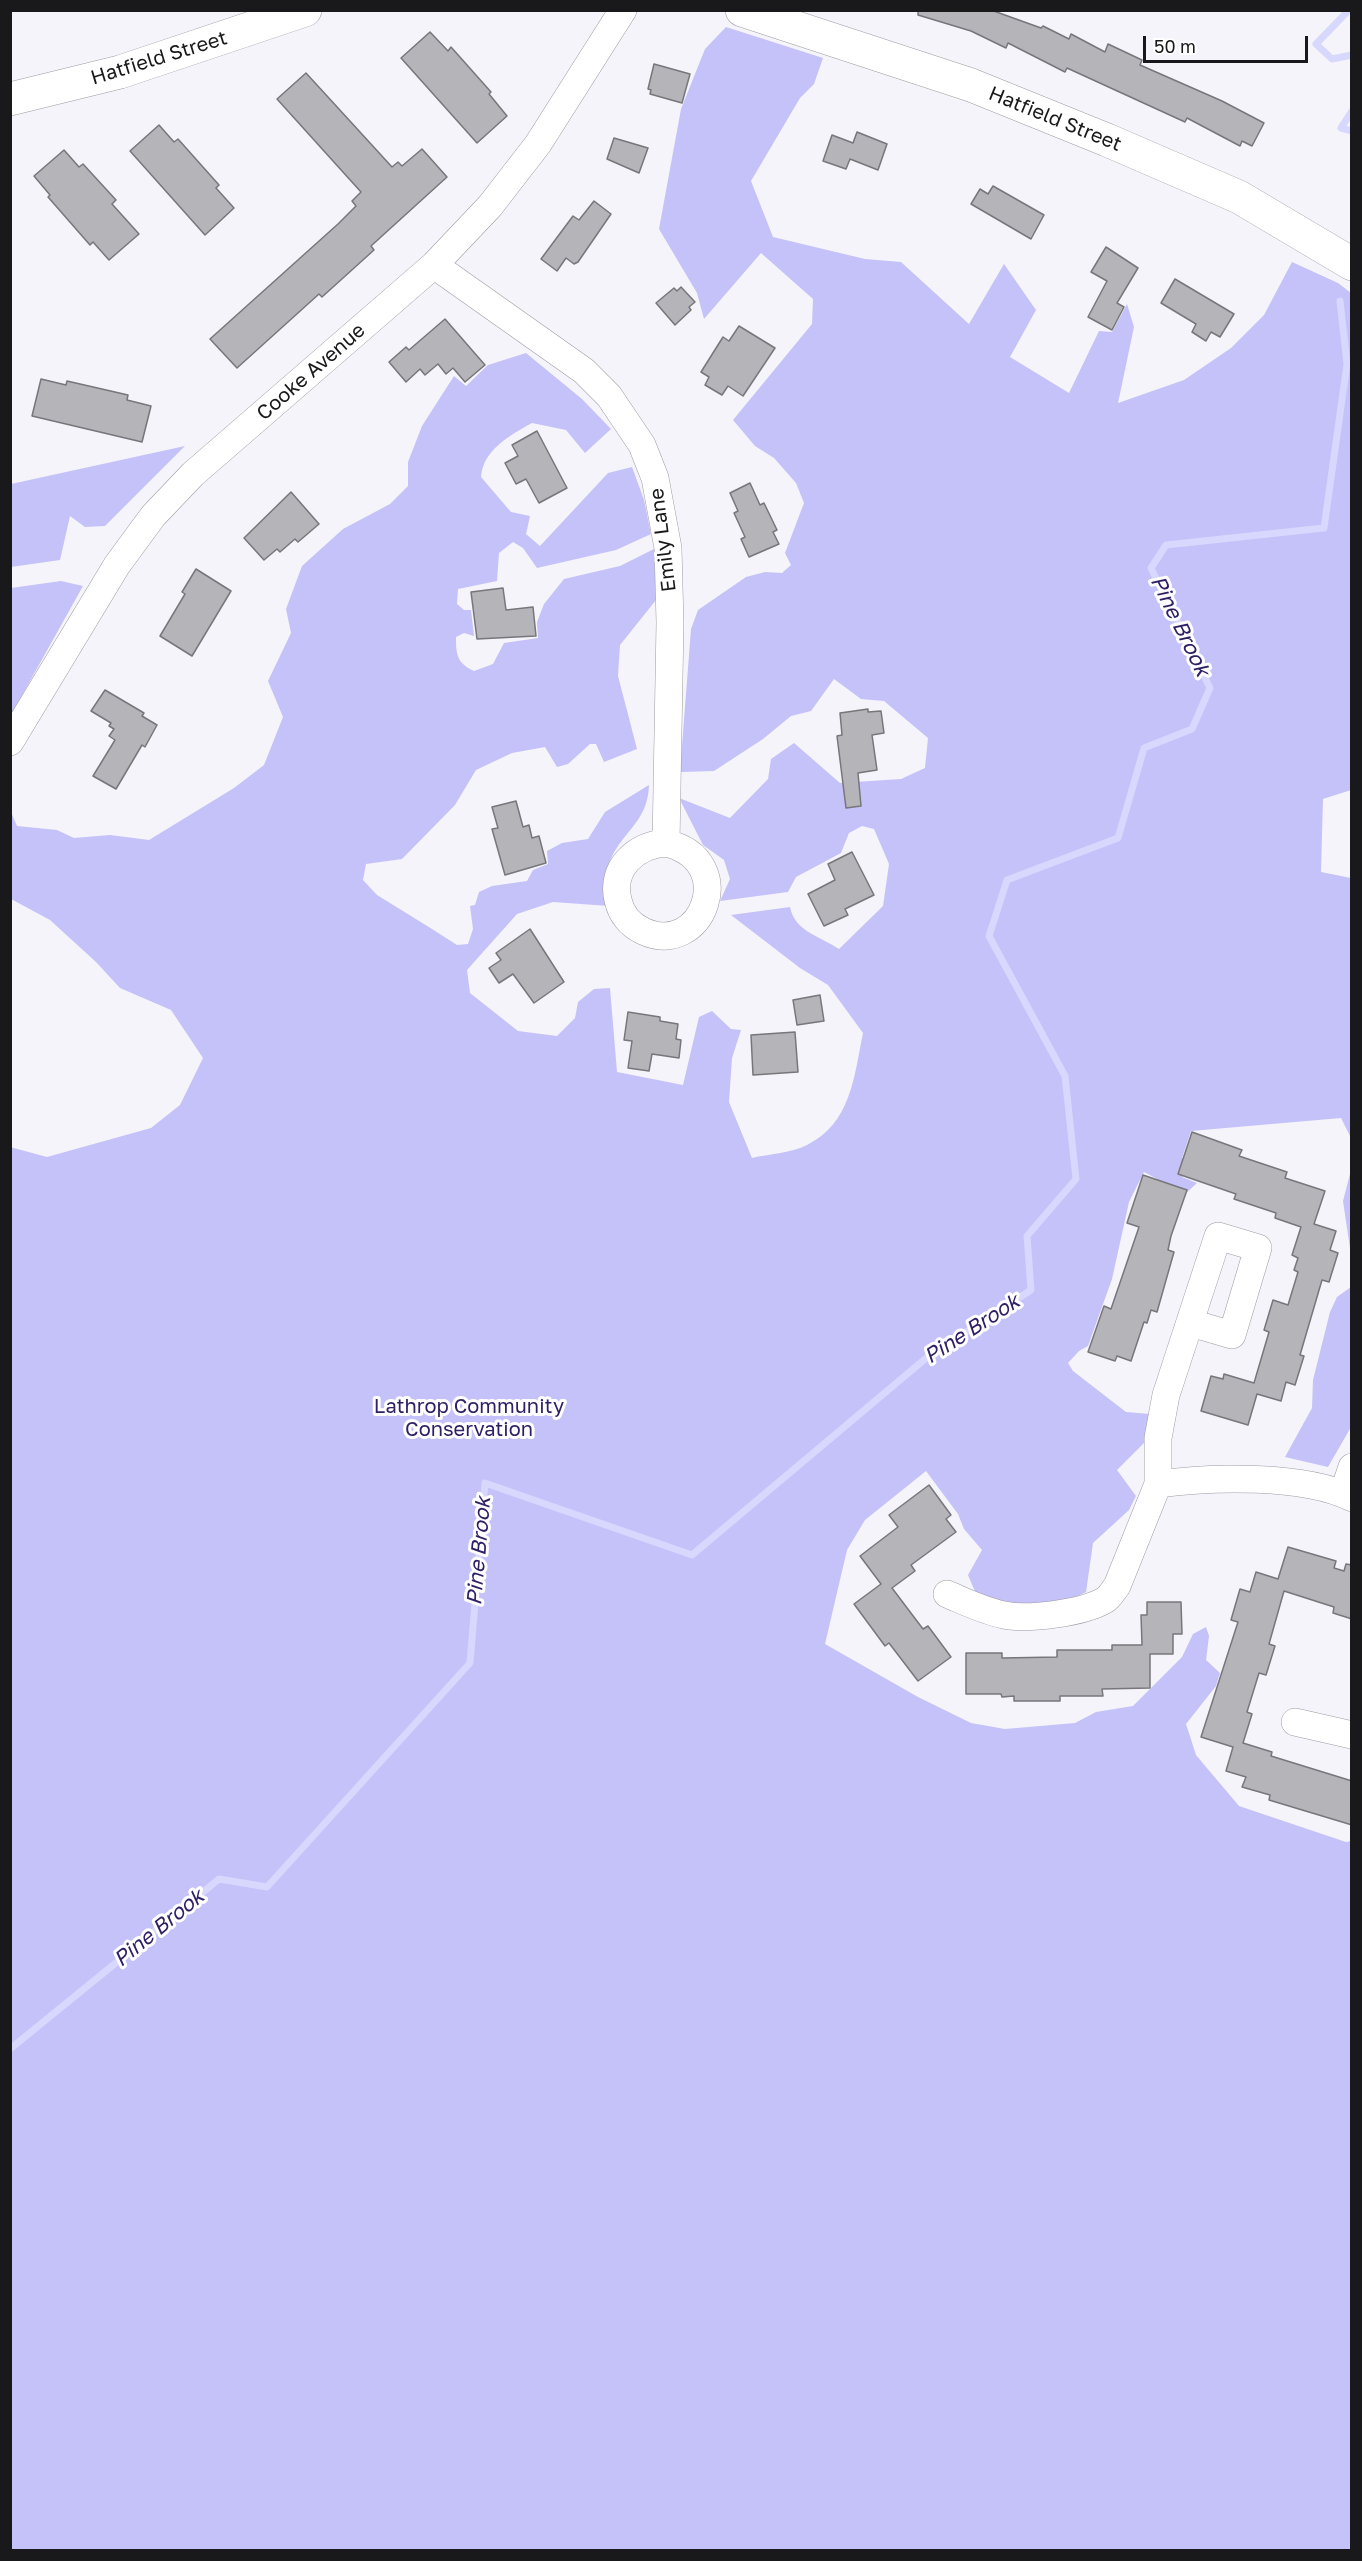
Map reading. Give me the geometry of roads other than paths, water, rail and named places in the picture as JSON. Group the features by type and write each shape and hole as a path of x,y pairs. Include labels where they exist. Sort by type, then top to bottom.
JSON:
{"street":[{"name":"Hatfield Street","path":"10,99 120,72 305,10"},
{"name":"Cooke Avenue","path":"10,742 117,565 153,516 193,474 434,265 490,206 538,144 623,10"},
{"name":"Hatfield Street","path":"742,10 971,85 1107,140 1239,197 1352,264"},
{"name":"Emily Lane","path":"434,265 584,370 609,396 642,445 656,478 668,548 670,623 666,843"},
{"path":"947,1594 1006,1616 1026,1617 1082,1608 1107,1599 1117,1586 1158,1484 1158,1438 1166,1395 1191,1323"},
{"path":"1158,1484 1203,1479 1256,1479 1347,1496 1352,1467"},
{"path":"1294,1722 1352,1735"}],"waterway":[{"name":"Pine Brook","path":"1349,10 1316,44 1332,59 1352,55"},
{"name":"Pine Brook","path":"1352,111 1341,128 1352,131"},
{"name":"Pine Brook","path":"10,2049 219,1879 267,1887 470,1663 485,1483 692,1555 925,1359 1031,1290 1027,1236 1076,1179 1065,1076 989,936 1007,880 1118,838 1144,748 1192,729 1210,688 1151,568 1166,545 1324,528 1347,364 1340,301"}],"park label":[{"name":"Lathrop Community Conservation","path":"469,1418"}]}
